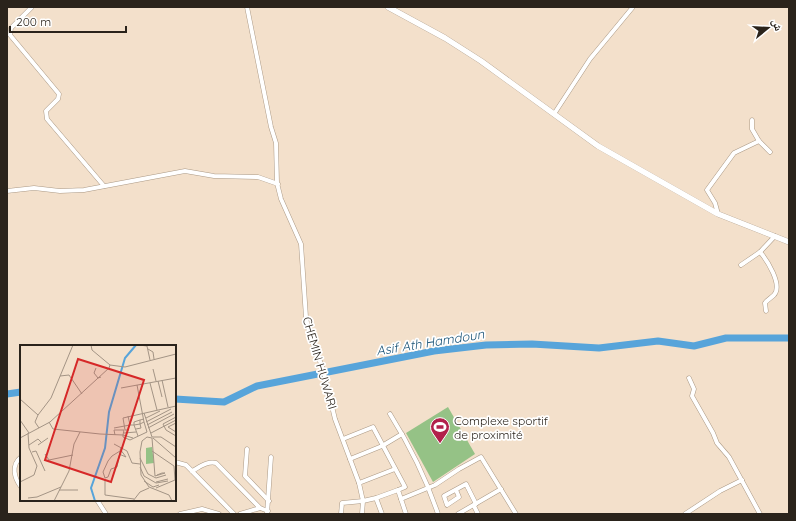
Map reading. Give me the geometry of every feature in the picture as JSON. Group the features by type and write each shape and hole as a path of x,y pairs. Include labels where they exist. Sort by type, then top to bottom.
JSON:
{"street":[{"path":"32,7 11,28 10,35 59,94 58,99 46,111 48,119 104,186"},
{"name":"CHEMIN HUWARI","path":"247,7 271,127 276,143 278,184 281,200 301,244 306,317 343,439 359,483 363,501 362,514"},
{"path":"388,7 481,61 598,146 718,214 789,242"},
{"path":"554,114 590,59 633,7"},
{"path":"752,120 752,129 759,141 770,152"},
{"path":"718,214 715,203 707,190 708,186 734,153 759,141"},
{"path":"7,191 34,188 72,191 184,171 214,176 258,177 278,184"},
{"path":"741,265 760,252 775,236"},
{"path":"760,252 774,273 776,289 774,295 765,303 766,311"},
{"path":"689,378 694,389 692,396 717,442 729,457 760,514"},
{"path":"390,414 429,487 438,514"},
{"path":"341,514 342,502 363,501 376,498 405,487 373,427 343,439"},
{"path":"350,459 382,446 402,434"},
{"path":"247,450 245,476 269,500"},
{"path":"192,471 203,464 212,462 216,463 260,508 267,512 271,457"},
{"path":"401,499 429,487 481,457 516,514"},
{"path":"20,458 14,467 15,474 20,485"},
{"path":"176,462 186,465 234,514"},
{"path":"359,483 395,468"},
{"path":"685,514 720,491 742,480"},
{"path":"456,490 466,484 478,514"},
{"path":"398,490 406,514"},
{"path":"458,514 501,490"},
{"path":"376,498 382,514"},
{"path":"98,501 106,514"},
{"path":"180,514 202,508 216,514"},
{"path":"240,514 253,512 260,508"}],"green space":[{"name":"Complexe sportif de proximité","path":"448,407 475,454 433,482 406,433"}],"waterway":[{"name":"Asif Ath Hamdoun","path":"176,399 224,402 257,386 434,351 486,345 532,344 599,348 658,341 694,346 726,338 789,338"},
{"name":"Asif Ath Hamdoun","path":"7,394 20,392"}],"place":[{"name":"Complexe sportif de proximité","path":"440,444"}]}
